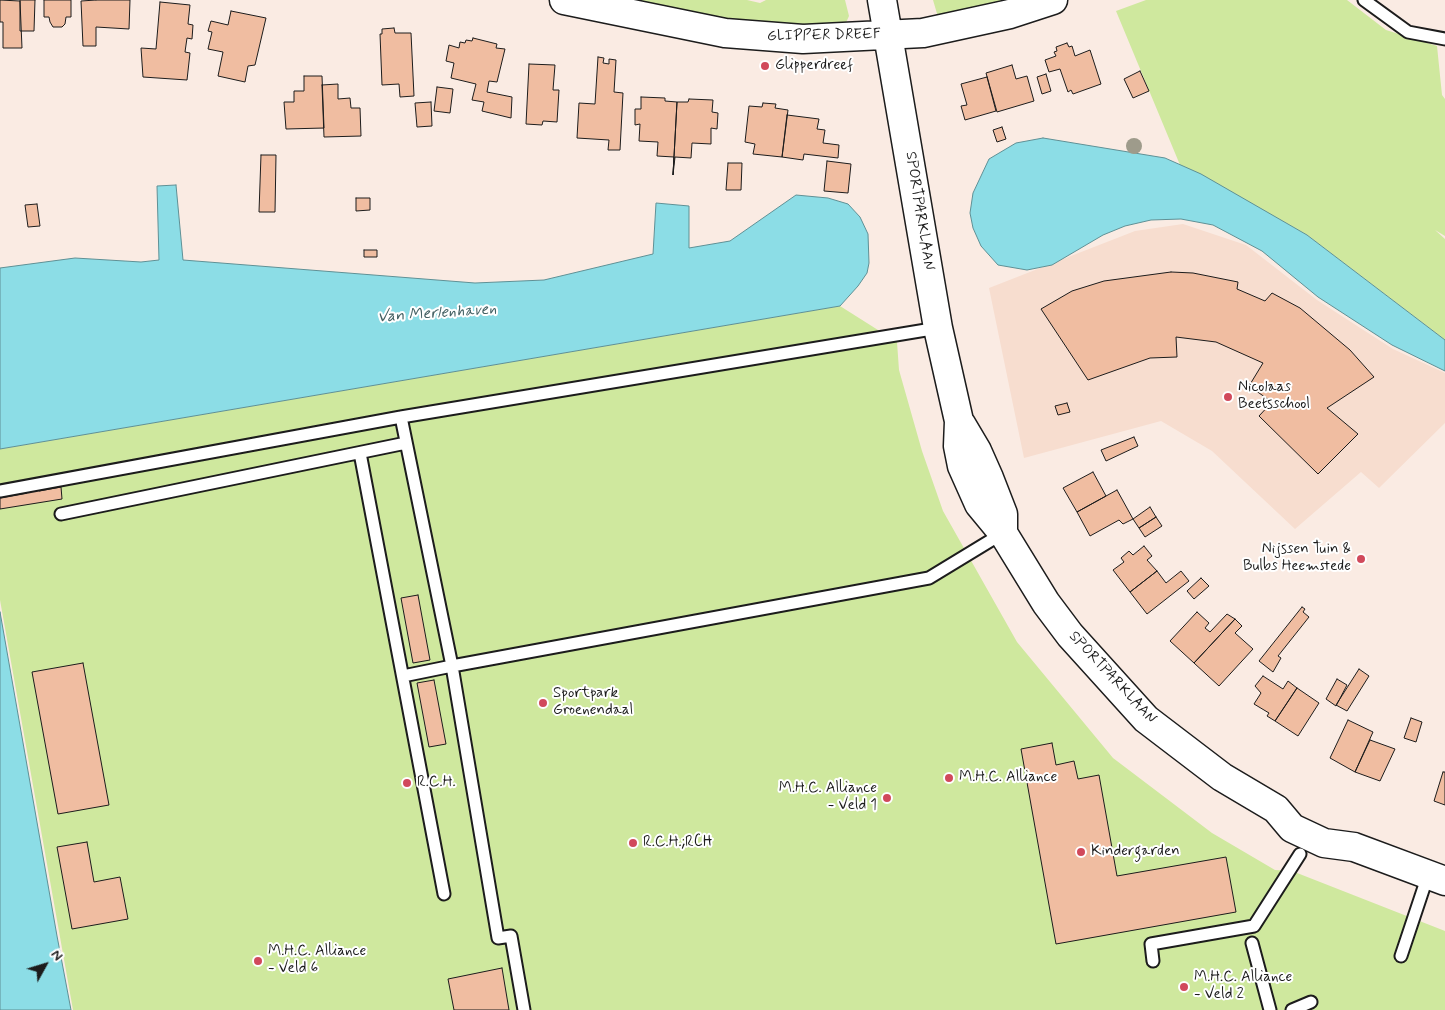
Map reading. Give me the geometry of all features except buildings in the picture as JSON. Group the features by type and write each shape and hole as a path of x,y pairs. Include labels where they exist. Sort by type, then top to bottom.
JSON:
{"street":[{"name":"GLIPPER DREEF","path":"564,0 725,33 802,39 923,33 1010,14 1053,0"},
{"name":"SPORTPARKLAAN","path":"882,0 938,328 958,420 958,446 962,466 979,504 1003,533 1046,603 1070,635 1146,719 1222,777 1276,809 1301,812 1334,828 1354,847 1436,878"}],"lane":[{"path":"1364,0 1408,32 1445,39"},
{"path":"0,491 401,417 938,328"},
{"path":"401,417 452,666 498,938 511,936 524,1010"},
{"path":"61,514 406,443"},
{"path":"360,453 444,894"},
{"path":"403,676 929,578 1003,533"},
{"path":"1153,961 1151,944 1254,926 1300,854"},
{"path":"1401,956 1436,878"},
{"path":"1252,943 1270,1010"},
{"path":"1292,1010 1311,1002"}],"shaded area":[{"name":"Nicolaas Beetsschool","path":"1183,224 1246,245 1317,300 1351,322 1393,349 1445,373 1445,423 1379,488 1361,472 1295,529 1212,451 1161,421 1024,458 989,288 1135,231"}],"green space":[{"path":"631,0 747,0 760,3 766,0 845,0 849,16 844,27 792,34"},
{"path":"933,0 1024,0 938,17"},
{"path":"1146,0 1347,0 1386,30 1437,46 1442,95 1445,99 1445,236 1435,230 1445,239 1445,340 1307,235 1180,165 1116,11"},
{"name":"R.C.H.","path":"840,306 897,342 899,370 922,451 943,511 1017,642 1113,758 1212,833 1275,870 1292,871 1445,931 1445,1010 73,1010 0,600 0,449"}],"water":[{"path":"1043,138 1165,158 1201,174 1307,235 1445,340 1445,371 1392,345 1318,297 1262,251 1213,225 1181,219 1151,220 1125,226 1103,235 1052,265 1027,270 998,265 981,246 973,228 970,213 973,193 989,159 1016,143"},
{"name":"Van Merlenhaven","path":"176,185 183,260 475,283 544,280 653,254 656,203 689,206 689,248 730,241 796,195 828,198 848,204 860,217 868,234 869,263 867,273 840,306 0,449 0,268 75,258 141,262 159,260 157,186"},
{"path":"0,612 57,936 71,1010 0,1010"}],"place":[{"name":"Glipperdreef","path":"765,66"},
{"name":"Nicolaas Beetsschool","path":"1228,397"},
{"name":"Nijssen Tuin & Bulbs Heemstede","path":"1361,559"},
{"name":"Sportpark Groenendaal","path":"543,703"},
{"name":"M.H.C. Alliance","path":"949,778"},
{"name":"R.C.H.","path":"407,783"},
{"name":"M.H.C. Alliance - Veld 1","path":"887,798"},
{"name":"R.C.H.;RCH","path":"633,843"},
{"name":"Kindergarden","path":"1081,852"},
{"name":"M.H.C. Alliance - Veld 6","path":"258,961"},
{"name":"M.H.C. Alliance - Veld 2","path":"1184,987"}]}
